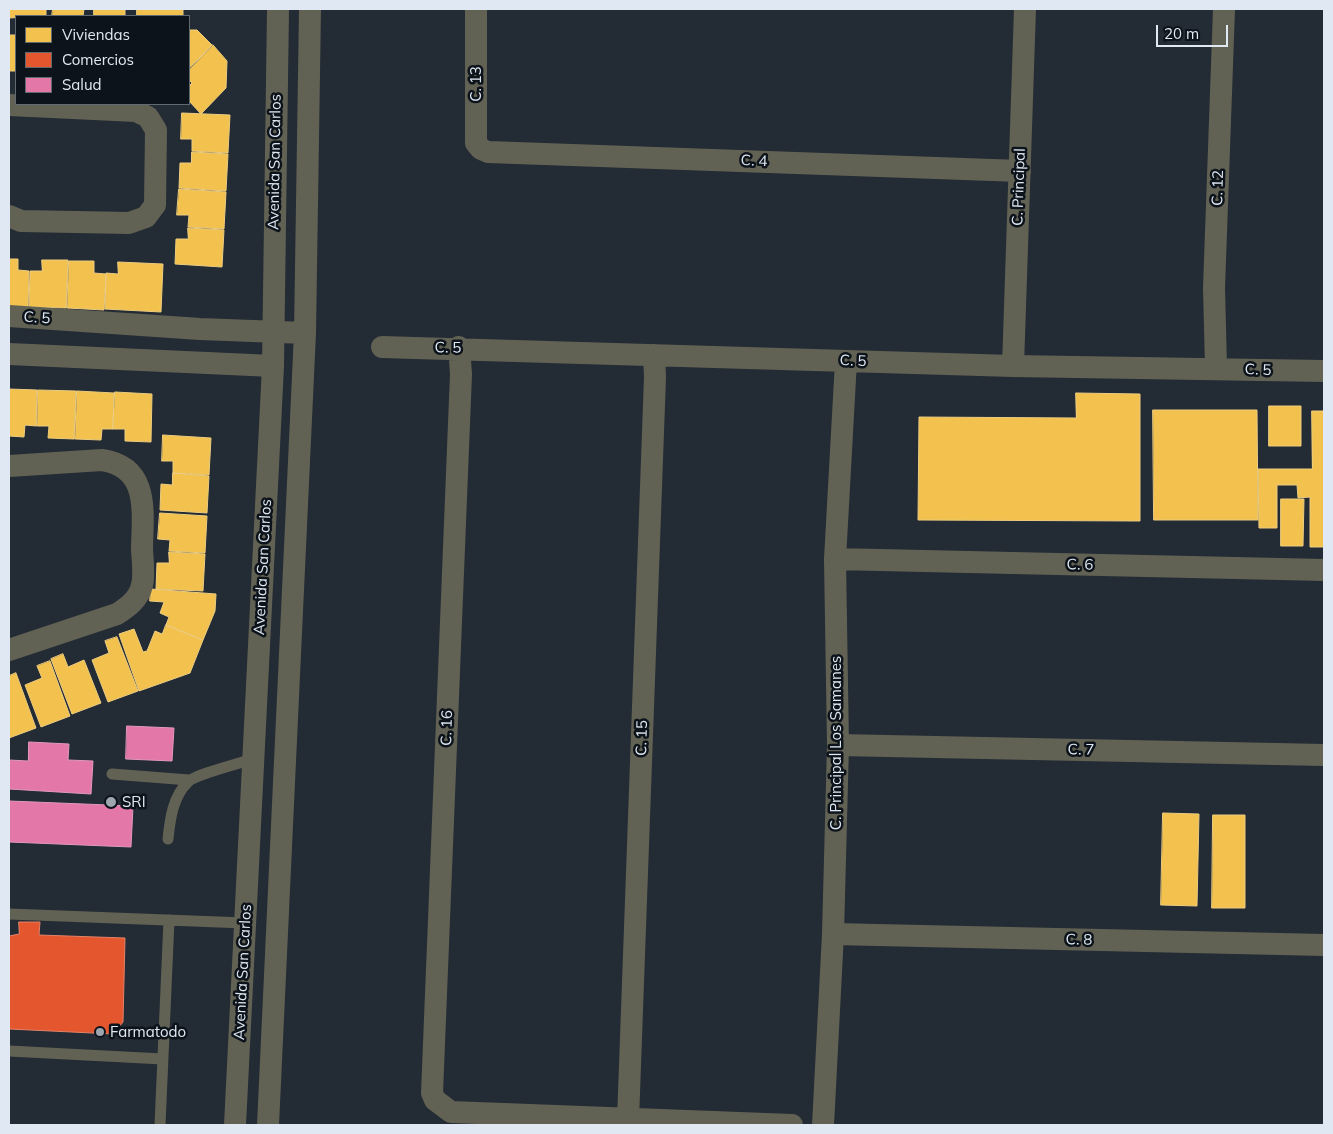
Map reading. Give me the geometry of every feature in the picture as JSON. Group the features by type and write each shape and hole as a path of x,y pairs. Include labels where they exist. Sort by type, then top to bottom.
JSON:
{"street":[{"name":"Avenida San Carlos","path":"235,1125 273,366 278,9"},
{"name":"Avenida San Carlos","path":"268,1125 305,333 310,9"},
{"name":"C. 13","path":"476,9 476,143 488,152"},
{"name":"C. Principal","path":"1013,366 1025,9"},
{"name":"C. 12","path":"1216,368 1214,288 1224,9"},
{"path":"9,105 136,111 148,117 156,130 155,205 146,217 130,223 21,221 9,216"},
{"name":"C. 4","path":"488,152 1020,171"},
{"name":"C. 5","path":"9,316 200,329 305,333"},
{"path":"199,362 200,329"},
{"name":"C. 5","path":"382,347 1013,366 1324,371"},
{"name":"C. 16","path":"459,348 461,374 432,1093 441,1106 451,1112 628,1120"},
{"path":"9,354 273,366"},
{"name":"C. 15","path":"628,1120 655,377 654,355"},
{"name":"C. Principal Los Samanes","path":"823,1125 833,934 838,745 835,559 846,361"},
{"path":"9,466 102,460 117,463 131,474 138,486 143,511 142,586 132,603 117,614 9,650"},
{"name":"C. 6","path":"835,559 1324,570"},
{"name":"C. 7","path":"838,745 1324,755"},
{"name":"C. 8","path":"833,934 1324,945"},
{"path":"628,1120 792,1125"}],"lane":[{"path":"112,774 189,780 253,758"},
{"path":"168,839 171,817 178,794 189,780"},
{"path":"9,914 245,923"},
{"path":"160,1125 170,920"},
{"path":"9,1051 163,1059"}],"building: Viviendas":[{"path":"9,9 46,9 46,15 15,15 15,18 9,18"},
{"path":"53,9 84,9 83,15 52,15"},
{"path":"94,9 125,9 125,15 94,15"},
{"path":"137,9 183,9 183,15 137,15"},
{"path":"190,30 197,30 212,45 190,67"},
{"path":"9,35 15,35 15,71 9,71"},
{"path":"213,45 227,61 226,88 201,114 190,102 190,85 192,83 190,81 190,69"},
{"path":"182,113 230,115 228,153 192,151 192,139 181,139"},
{"path":"192,152 228,154 226,191 179,188 180,163 191,163"},
{"path":"179,189 226,192 224,229 188,227 189,215 177,215"},
{"path":"188,228 224,230 222,267 175,264 176,239 188,239"},
{"path":"9,259 18,259 18,270 29,271 28,307 9,306"},
{"path":"42,260 68,260 66,308 29,307 30,271 42,271"},
{"path":"69,261 94,261 94,273 106,274 104,310 67,308"},
{"path":"118,262 163,264 161,312 105,309 106,273 118,274"},
{"path":"9,389 37,390 36,426 25,425 24,437 9,436"},
{"path":"38,390 76,391 74,439 48,438 49,426 37,426"},
{"path":"77,391 114,393 113,429 102,429 101,440 75,439"},
{"path":"115,392 152,394 151,442 125,441 125,429 113,429"},
{"path":"1076,393 1140,394 1140,521 918,520 919,417 1076,418"},
{"path":"1269,406 1301,406 1301,446 1269,446"},
{"path":"1153,410 1257,410 1258,520 1154,520"},
{"path":"1312,411 1324,411 1324,547 1310,547 1310,497 1298,498 1297,485 1277,485 1277,528 1259,528 1258,469 1312,469"},
{"path":"163,435 211,438 209,475 173,473 173,461 162,461"},
{"path":"173,473 209,476 207,513 160,510 161,484 172,485"},
{"path":"1281,499 1304,499 1303,546 1281,546"},
{"path":"160,513 207,516 205,553 169,551 170,540 158,539"},
{"path":"169,552 205,554 203,591 156,589 157,563 169,563"},
{"path":"151,589 216,594 215,611 203,640 166,625 169,617 160,613 164,602 150,601"},
{"path":"166,625 203,640 190,673 139,691 119,634 134,629 143,652 147,651 155,631 162,634"},
{"path":"117,637 138,691 108,702 92,660 109,653 105,641"},
{"path":"63,654 68,667 84,660 101,703 72,714 51,659"},
{"path":"50,661 70,716 41,727 25,685 42,678 37,666"},
{"path":"16,673 36,728 9,738 9,676"},
{"path":"1163,813 1199,814 1197,906 1161,905"},
{"path":"1213,815 1245,815 1245,908 1212,908"}],"building: Comercios":[{"path":"19,922 40,922 39,935 125,938 123,1022 113,1034 9,1029 9,936 19,934"}],"building: Salud":[{"path":"127,726 174,728 172,761 126,759"},
{"path":"29,742 69,744 68,760 93,761 91,794 9,789 9,760 28,761"},
{"path":"9,801 133,806 131,847 9,842"}],"place":[{"name":"SRI","path":"111,802"},
{"name":"Farmatodo","path":"100,1032"}]}
